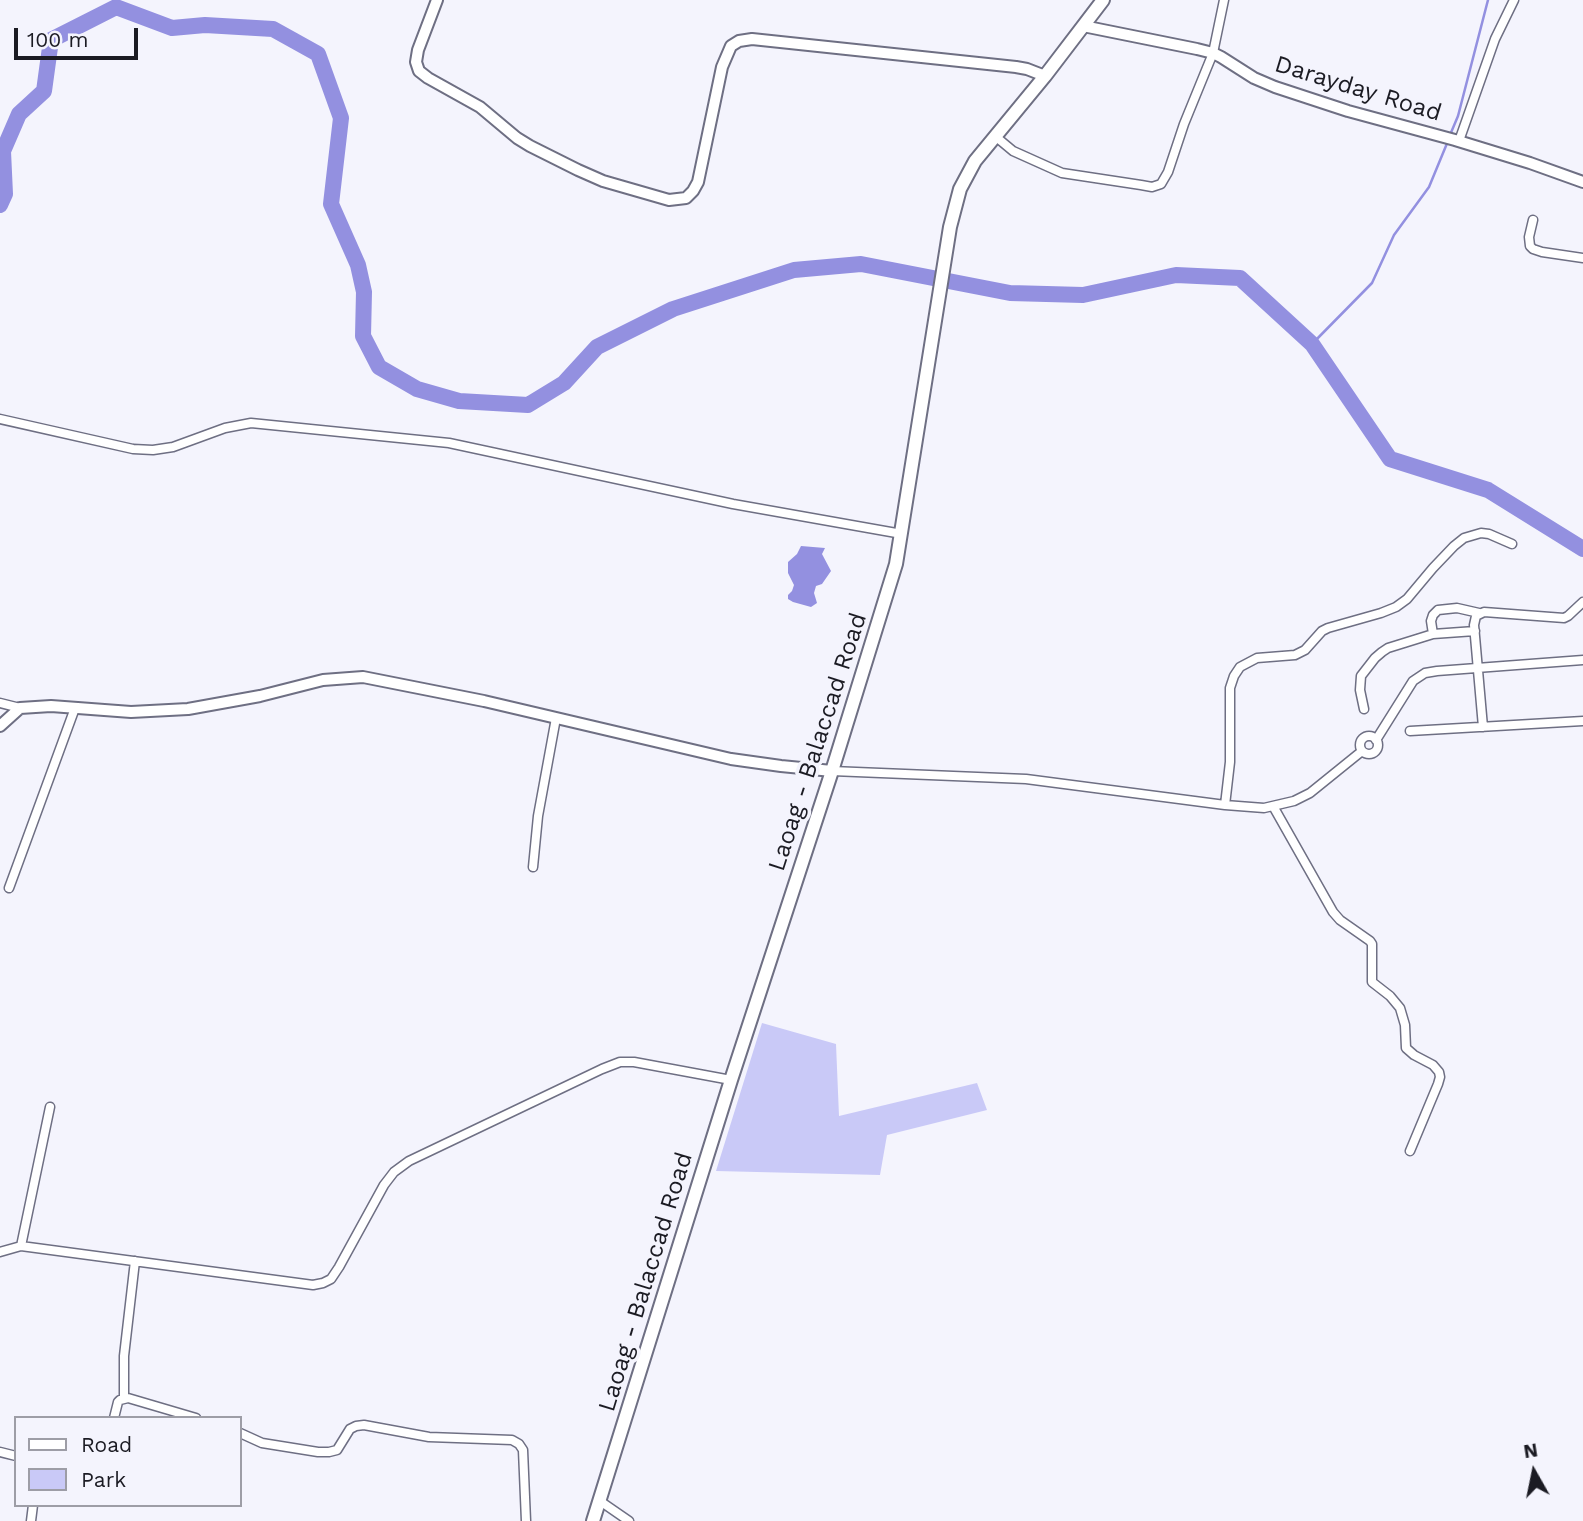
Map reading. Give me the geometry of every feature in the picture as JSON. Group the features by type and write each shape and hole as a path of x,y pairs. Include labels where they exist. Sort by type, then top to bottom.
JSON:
{"main road":[{"name":"Laoag - Balaccad Road","path":"593,1521 888,592 902,534 950,227 960,190 975,161 1103,0"}],"street":[{"path":"437,0 418,50 416,62 419,71 480,107 530,146 603,181 669,201 686,198 698,182 722,67 731,46 739,41 752,39 1016,67 1045,76"},
{"path":"995,136 1013,151 1062,173 1141,186 1161,184 1213,53 1224,0"},
{"path":"1457,141 1495,39 1514,0"},
{"name":"Darayday Road","path":"1083,26 1213,53 1265,83 1348,111 1530,163 1583,182"},
{"path":"1533,219 1528,237 1533,249 1583,258"},
{"path":"0,419 133,449 173,447 225,428 251,423 449,443 733,504 902,534"},
{"path":"1225,805 1230,762 1230,688 1240,667 1257,658 1295,654 1305,650 1328,628 1396,607 1407,599 1454,546 1472,535 1489,534 1512,544"},
{"path":"1433,634 1431,621 1438,610 1457,608 1479,613 1564,618 1583,602"},
{"path":"1479,613 1475,620 1475,631 1483,727"},
{"path":"1364,709 1359,682 1361,676 1375,658 1388,648 1433,634 1475,631"},
{"path":"1376,740 1413,681 1419,676 1437,671 1478,667 1583,660"},
{"path":"0,704 20,708 51,706 131,712 188,709 260,696 323,680 363,677 484,701 731,759 832,771 1026,779 1264,808 1294,801 1310,793 1362,751"},
{"path":"0,726 20,708"},
{"path":"9,888 75,708"},
{"path":"533,867 538,816 556,718"},
{"path":"1410,731 1583,721"},
{"path":"1370,736 1376,740 1378,746 1375,753 1368,755 1362,751 1360,744 1363,738 1370,736"},
{"path":"1273,806 1333,912 1370,941 1372,982 1400,1008 1405,1025 1406,1048 1413,1055 1433,1065 1439,1072 1438,1084 1410,1151"},
{"path":"0,1252 21,1246 313,1285 323,1283 331,1279 339,1267 384,1185 394,1172 409,1161 620,1062 634,1062 731,1080"},
{"path":"21,1246 50,1107"},
{"path":"124,1398 124,1356 135,1261"},
{"path":"114,1416 118,1402 124,1398 189,1416"},
{"path":"242,1434 262,1443 318,1452 337,1450 350,1429 364,1425 429,1437 512,1440 523,1450 526,1521"},
{"path":"600,1501 629,1521"}],"green space":[{"path":"762,1023 836,1044 839,1116 977,1083 987,1110 887,1135 880,1175 716,1171"}],"shaded area":[{"path":"801,546 825,548 822,554 831,571 822,584 816,586 814,593 817,603 811,607 788,599 794,585 788,573 788,562"}],"waterway":[{"path":"1450,135 1458,116 1488,0"},
{"path":"0,205 5,194 3,151 19,114 44,91 51,40 116,7 172,28 205,25 273,29 318,54 341,118 331,204 358,265 364,292 363,336 379,367 417,389 459,401 528,405 564,383 597,347 673,309 794,270 861,264 1010,293 1083,295 1176,275 1240,278 1312,344 1390,459 1488,490 1583,549"},
{"path":"1312,344 1372,283 1394,235 1429,187 1448,141"}]}
